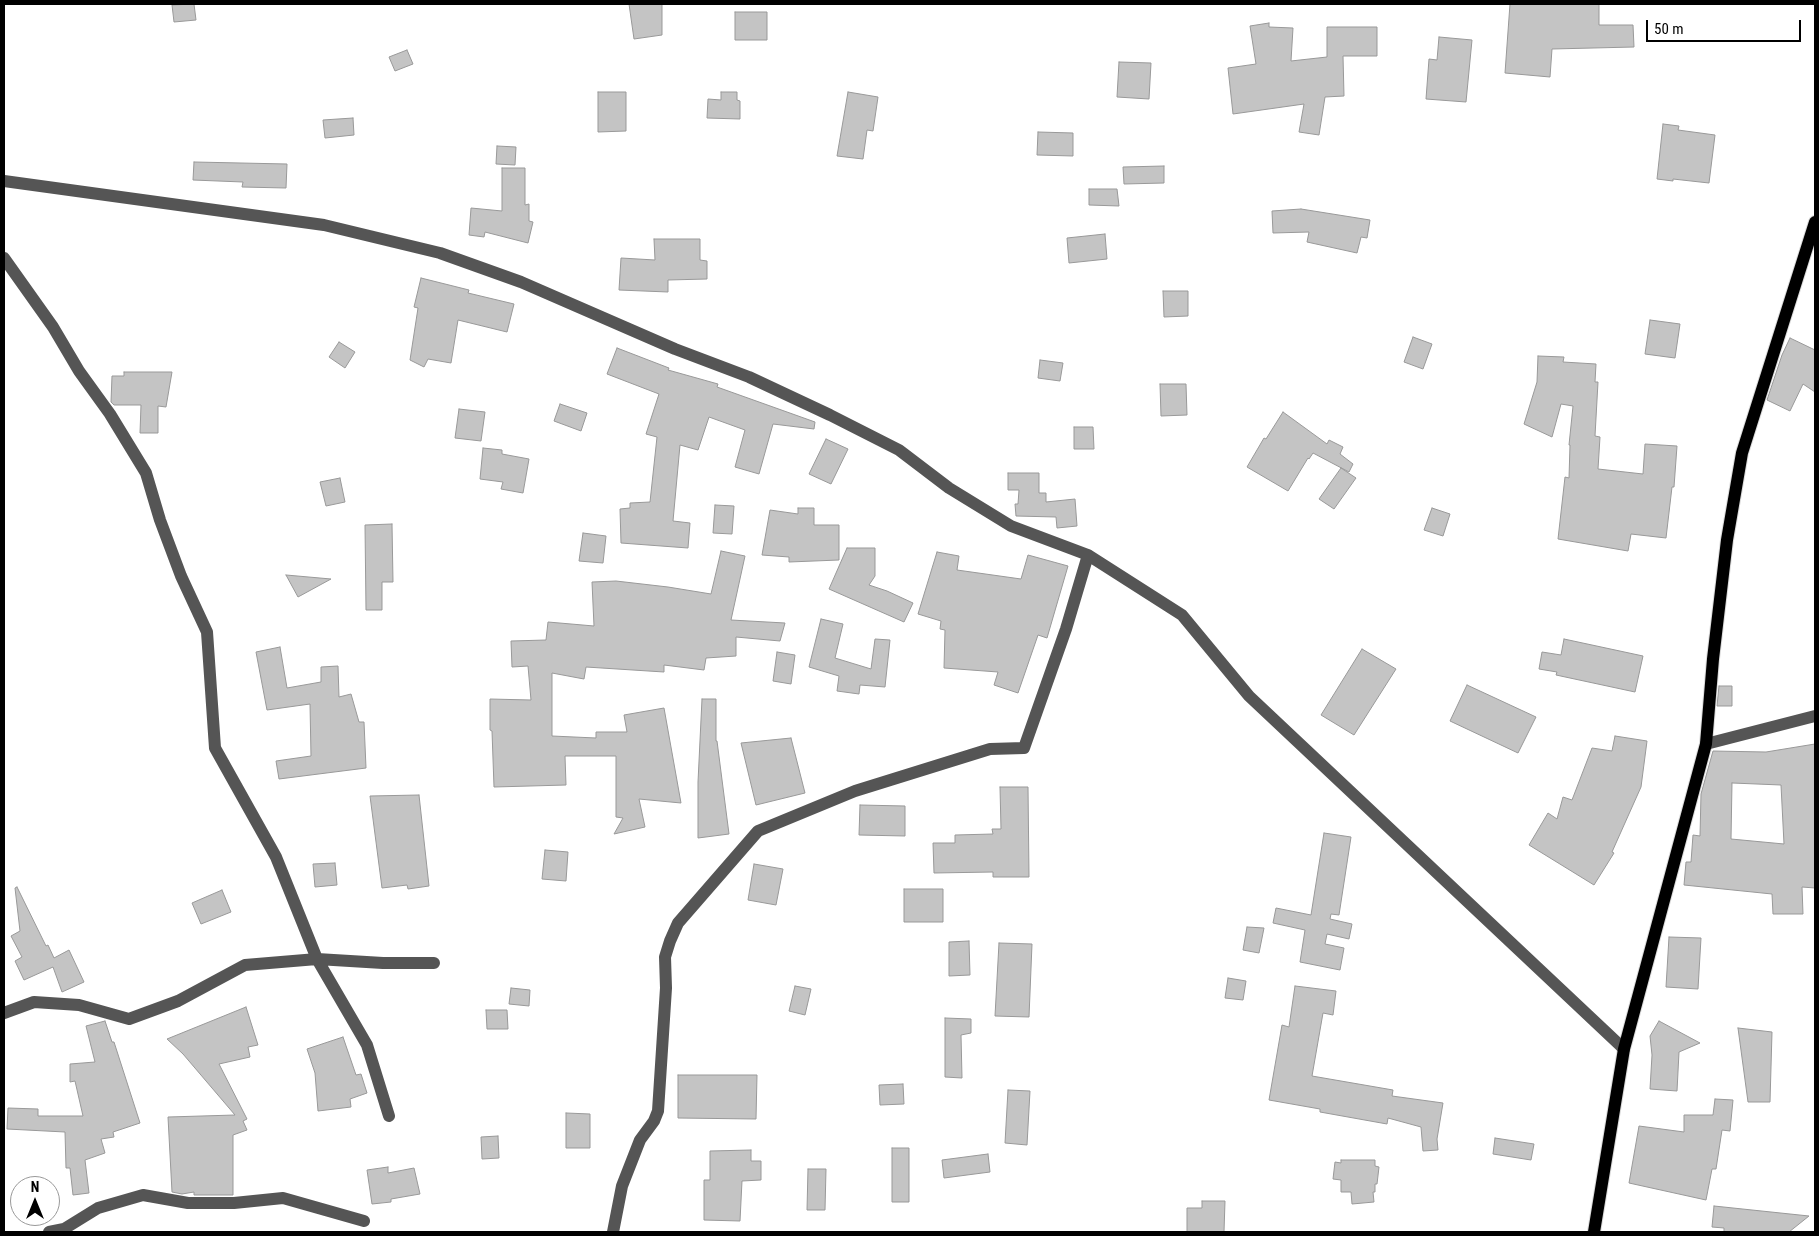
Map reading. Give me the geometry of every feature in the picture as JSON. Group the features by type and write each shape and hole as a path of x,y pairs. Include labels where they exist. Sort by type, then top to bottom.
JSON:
{"main road":[{"path":"1594,1232 1624,1049 1706,744 1713,659 1726,550 1742,453 1815,222"}],"street":[{"path":"4,181 324,225 440,253 521,282 675,349 749,377 899,450 949,488 1011,526 1088,555 1182,615 1249,696 1624,1049"},
{"path":"4,258 53,327 79,371 110,414 146,473 160,520 181,576 207,632 215,748 276,857 317,959 367,1045 389,1116"},
{"path":"613,1232 622,1186 640,1140 654,1122 658,1110 666,988 666,957 670,941 678,923 758,831 855,791 990,749 1024,748 1066,629 1088,555"},
{"path":"1706,744 1815,716"},
{"path":"4,1013 34,1002 79,1004 128,1019 178,1001 245,965 317,959 383,963 434,963"},
{"path":"49,1232 64,1229 98,1208 143,1195 188,1203 234,1203 283,1198 364,1221"}],"building":[{"path":"194,4 196,20 174,22 172,5"},
{"path":"629,4 662,4 662,35 634,39"},
{"path":"1510,4 1599,4 1599,25 1633,25 1634,47 1552,49 1550,77 1505,73"},
{"path":"735,12 767,12 767,40 735,40"},
{"path":"1269,23 1269,27 1293,28 1291,61 1327,57 1327,27 1377,27 1377,56 1343,56 1344,96 1325,97 1319,135 1299,132 1304,104 1233,114 1228,68 1256,64 1250,26"},
{"path":"1439,37 1472,40 1466,102 1426,99 1429,59 1437,60"},
{"path":"407,50 413,64 395,71 389,57"},
{"path":"1119,62 1151,63 1149,99 1117,97"},
{"path":"598,92 626,92 626,131 598,132"},
{"path":"721,92 737,92 737,100 740,101 740,119 707,118 708,99 721,100"},
{"path":"848,92 878,97 873,131 867,130 863,159 837,156"},
{"path":"353,118 354,135 325,138 323,120"},
{"path":"1663,124 1679,126 1678,130 1715,135 1709,183 1657,179"},
{"path":"1038,132 1073,133 1073,156 1037,155"},
{"path":"497,146 516,147 515,165 496,164"},
{"path":"194,162 287,164 286,188 242,187 243,182 193,180"},
{"path":"1164,166 1164,183 1124,184 1123,167"},
{"path":"502,168 525,168 525,205 529,204 529,221 533,222 528,243 485,232 484,237 469,235 471,208 502,211"},
{"path":"1089,189 1117,189 1119,206 1089,205"},
{"path":"1301,209 1370,220 1367,238 1361,237 1357,253 1307,242 1309,232 1273,233 1272,211"},
{"path":"1105,234 1107,259 1069,263 1067,238"},
{"path":"654,239 700,239 700,260 707,261 707,279 668,280 668,292 619,290 621,258 655,260"},
{"path":"421,278 469,290 468,293 514,304 507,332 458,320 451,363 428,359 424,367 410,360 418,308 414,307"},
{"path":"1163,291 1188,291 1188,316 1164,317"},
{"path":"1650,320 1680,324 1675,358 1645,354"},
{"path":"1413,337 1432,344 1423,369 1404,362"},
{"path":"1790,338 1815,350 1815,392 1803,384 1790,411 1767,400 1782,355"},
{"path":"339,342 355,352 345,368 329,357"},
{"path":"617,348 669,368 668,370 718,384 717,387 815,422 814,429 773,424 759,474 735,467 745,430 709,417 698,450 680,445 673,521 690,523 688,548 621,543 620,509 630,508 630,503 650,502 657,437 646,434 659,394 607,374"},
{"path":"1538,356 1564,357 1563,362 1596,364 1595,382 1598,382 1595,436 1600,437 1598,469 1643,474 1645,444 1677,446 1674,487 1672,487 1666,538 1631,534 1628,551 1558,539 1565,477 1569,478 1569,445 1573,406 1561,404 1552,437 1524,424 1537,382"},
{"path":"1040,360 1063,363 1060,381 1038,378"},
{"path":"124,372 172,372 166,407 158,406 158,433 140,433 141,405 114,405 111,402 112,376 124,376"},
{"path":"1160,384 1186,384 1187,415 1161,416"},
{"path":"560,404 587,413 581,431 554,421"},
{"path":"459,409 485,412 481,441 455,438"},
{"path":"1283,412 1327,444 1329,440 1343,447 1340,454 1353,464 1349,472 1313,453 1288,491 1247,467 1264,438 1266,439"},
{"path":"1074,427 1093,427 1094,449 1074,449"},
{"path":"826,439 848,449 831,484 809,474"},
{"path":"483,448 502,450 502,454 529,459 523,493 501,489 503,482 480,479"},
{"path":"1341,468 1356,478 1334,509 1319,499"},
{"path":"1008,473 1039,473 1039,493 1046,493 1046,502 1075,499 1077,526 1057,528 1056,517 1016,516 1015,504 1018,504 1019,490 1008,490"},
{"path":"340,478 345,502 326,506 320,482"},
{"path":"715,505 734,506 732,534 713,533"},
{"path":"798,508 814,508 814,525 839,525 839,560 789,562 789,557 762,555 770,510 798,514"},
{"path":"1432,508 1450,514 1443,536 1424,530"},
{"path":"392,524 393,582 382,582 382,610 366,610 365,525"},
{"path":"583,533 606,536 603,563 579,561"},
{"path":"847,548 875,548 875,576 869,585 913,603 904,622 829,589"},
{"path":"721,551 745,556 731,620 785,623 780,641 736,637 736,656 706,658 704,670 664,665 664,672 586,667 584,679 552,673 552,736 596,738 596,732 627,732 624,715 664,708 681,803 639,799 645,827 614,834 623,818 616,817 616,756 565,756 566,785 494,787 490,699 531,700 528,666 512,667 511,641 546,640 548,622 594,626 592,582 616,581 711,594"},
{"path":"937,552 959,556 957,570 1021,579 1028,555 1068,566 1047,638 1038,635 1018,693 994,685 998,672 944,668 945,630 940,629 941,621 918,614"},
{"path":"286,575 331,579 298,597"},
{"path":"821,619 843,624 835,658 871,669 875,639 890,640 885,687 860,685 859,694 837,691 839,676 809,667"},
{"path":"1564,639 1643,656 1635,692 1556,675 1557,672 1539,669 1542,652 1561,655"},
{"path":"280,647 287,688 321,682 321,667 338,666 339,697 351,694 359,722 364,722 366,768 279,779 276,761 311,756 310,704 267,710 256,652"},
{"path":"1362,649 1396,669 1354,735 1321,715"},
{"path":"777,652 795,655 791,684 773,681"},
{"path":"1467,685 1536,717 1518,753 1450,721"},
{"path":"1719,686 1732,686 1732,706 1717,706"},
{"path":"702,699 716,699 716,741 729,834 698,838 698,782"},
{"path":"1615,736 1647,741 1641,787 1612,852 1614,853 1594,885 1529,845 1548,813 1557,819 1563,797 1572,800 1592,748 1612,751"},
{"path":"791,738 805,793 756,805 741,743"},
{"path":"1815,744 1815,888 1802,887 1803,914 1773,914 1772,894 1684,885 1686,862 1691,862 1693,835 1700,836 1701,794 1713,751 1766,752","holes":["1732,783 1781,785 1784,844 1731,839"]},
{"path":"1000,787 1028,787 1029,877 993,877 993,872 934,873 933,843 955,843 955,835 993,834 992,829 1001,829"},
{"path":"419,795 429,886 408,889 407,885 382,888 370,796"},
{"path":"860,805 905,806 905,836 859,835"},
{"path":"1324,833 1351,837 1339,915 1331,914 1330,919 1352,924 1349,939 1327,934 1325,944 1344,948 1340,970 1300,962 1305,930 1273,923 1276,908 1311,915"},
{"path":"545,850 568,852 566,881 542,879"},
{"path":"335,863 337,885 315,887 313,864"},
{"path":"754,864 783,869 776,905 748,900"},
{"path":"17,887 46,946 48,945 54,958 69,950 84,982 62,992 53,967 24,980 15,961 22,957 11,936 20,931 15,888"},
{"path":"904,889 943,889 943,922 904,922"},
{"path":"222,890 231,912 201,924 192,903"},
{"path":"1247,927 1264,928 1259,953 1243,950"},
{"path":"1669,937 1701,938 1698,989 1666,987"},
{"path":"969,941 970,975 949,976 949,942"},
{"path":"999,943 1032,944 1029,1017 995,1016"},
{"path":"1228,978 1246,981 1243,1000 1225,998"},
{"path":"795,986 811,989 805,1015 789,1011"},
{"path":"1295,986 1336,991 1333,1015 1323,1013 1312,1076 1393,1090 1392,1096 1443,1103 1437,1139 1438,1150 1423,1151 1421,1127 1388,1118 1387,1124 1320,1112 1320,1109 1269,1100 1282,1025 1289,1027"},
{"path":"511,988 530,990 529,1006 509,1004"},
{"path":"246,1007 258,1045 248,1047 250,1057 219,1064 247,1119 243,1121 247,1130 233,1135 233,1195 194,1195 194,1192 182,1194 172,1192 168,1117 235,1115 183,1054 167,1039"},
{"path":"486,1010 507,1010 508,1029 487,1029"},
{"path":"945,1018 971,1019 971,1033 961,1035 962,1078 945,1077"},
{"path":"105,1021 112,1042 114,1042 140,1123 113,1132 114,1137 101,1139 105,1153 85,1160 89,1193 73,1195 70,1168 66,1168 65,1132 7,1129 8,1108 38,1109 38,1116 83,1116 75,1081 70,1082 70,1064 95,1062 86,1026"},
{"path":"1659,1021 1700,1043 1679,1052 1677,1091 1650,1089 1652,1055 1650,1036"},
{"path":"1738,1028 1772,1032 1770,1102 1748,1102"},
{"path":"343,1037 356,1075 361,1074 367,1093 350,1099 351,1107 318,1111 315,1073 307,1049"},
{"path":"678,1075 757,1075 756,1119 678,1118"},
{"path":"903,1084 904,1104 880,1105 879,1085"},
{"path":"1008,1090 1030,1091 1027,1145 1005,1143"},
{"path":"1715,1099 1733,1100 1730,1131 1722,1130 1716,1169 1712,1169 1706,1200 1629,1183 1639,1126 1684,1132 1684,1115 1713,1115"},
{"path":"566,1113 590,1114 590,1148 566,1148"},
{"path":"498,1136 499,1158 482,1159 481,1137"},
{"path":"1495,1138 1534,1144 1531,1160 1493,1154"},
{"path":"892,1148 909,1148 909,1202 892,1202"},
{"path":"751,1150 751,1161 761,1161 761,1180 742,1181 740,1221 704,1220 704,1180 710,1180 710,1151"},
{"path":"988,1154 990,1172 944,1178 942,1160"},
{"path":"1341,1160 1375,1160 1375,1166 1379,1167 1377,1184 1375,1184 1375,1192 1373,1192 1374,1202 1352,1204 1351,1192 1341,1192 1341,1180 1333,1179 1335,1162 1341,1163"},
{"path":"388,1167 388,1173 414,1168 420,1194 391,1199 391,1202 372,1204 367,1170"},
{"path":"808,1169 826,1169 825,1210 807,1210"},
{"path":"1202,1201 1225,1201 1224,1232 1187,1232 1187,1208 1202,1208"},
{"path":"1714,1206 1809,1216 1789,1232 1724,1232 1724,1228 1712,1227"}]}
